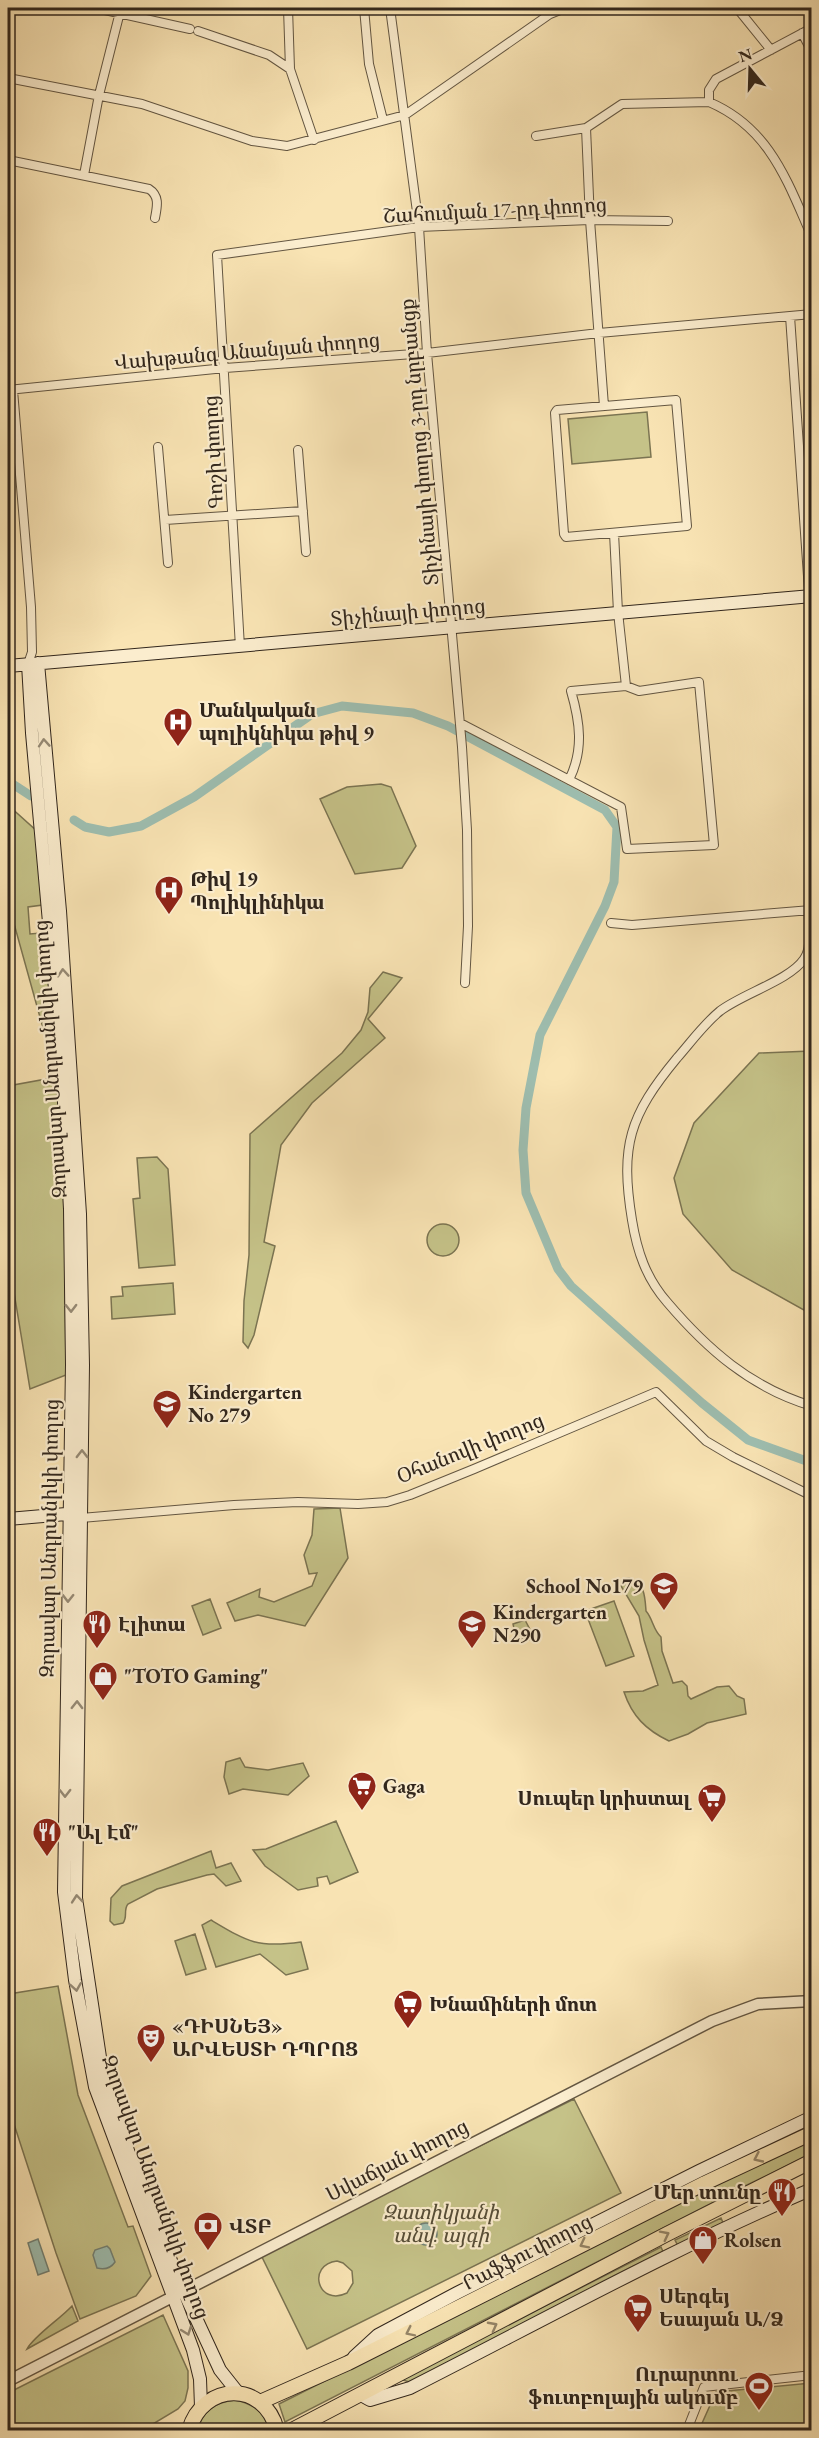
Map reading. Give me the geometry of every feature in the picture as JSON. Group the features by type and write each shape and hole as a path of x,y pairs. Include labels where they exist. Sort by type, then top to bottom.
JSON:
{"main road":[{"name":"Տիչինայի փողոց","path":"8,666 32,659 240,647 810,596"},
{"name":"Զորավար Անդրանիկի փողոց","path":"32,659 32,733 67,1067 70,1209 76,1281 76,1898 104,2084 178,2293 200,2379 201,2407"},
{"name":"Օհանովի փողոց","path":"8,1519 76,1515"},
{"name":"Օհանովի փողոց","path":"8,1523 76,1515"},
{"path":"348,2363 378,2335 618,2211 789,2126 812,2117"},
{"name":"Րաֆֆու փողոց","path":"260,2402 348,2363 705,2183 812,2133"},
{"path":"292,2430 812,2161"},
{"path":"361,2395 370,2400 410,2388 676,2253 812,2189"},
{"name":"Զորավար Անդրանիկի փողոց","path":"178,2293 220,2370 239,2394"},
{"path":"189,2430 201,2407 212,2398 225,2394 239,2394 260,2402 273,2419 277,2430"}],"street":[{"path":"96,8 120,10 194,30 269,55 290,69"},
{"path":"288,8 290,69 314,140"},
{"path":"364,8 369,64 383,120"},
{"name":"Տիչինայի փողոց 3-րդ նրբանցք","path":"390,8 419,227 427,353 462,747 467,830 468,926 465,983"},
{"path":"8,78 142,104 252,141 287,146 405,115 550,14 565,8"},
{"path":"737,8 771,50"},
{"path":"84,175 99,95 120,10"},
{"path":"709,102 709,90 716,79 812,28"},
{"path":"802,33 812,52"},
{"path":"536,136 586,128 622,104 709,102 721,107 754,132 779,162 812,237"},
{"path":"586,128 590,220 604,406"},
{"path":"8,160 150,189 156,196 158,205 155,218"},
{"name":"Շահումյան 17-րդ փողոց","path":"217,255 419,227 590,220 668,221"},
{"name":"Գոշի փողոց","path":"217,255 240,647"},
{"name":"Վախթանգ Անանյան փողոց","path":"10,390 225,368 427,353 599,333 812,314"},
{"path":"790,316 812,634"},
{"path":"10,390 31,607 32,659"},
{"path":"676,400 688,523 684,527 569,537 564,534 555,412 560,409 604,406 676,400"},
{"path":"158,447 168,563"},
{"path":"298,450 306,552"},
{"path":"165,520 303,511"},
{"path":"614,533 618,612 626,686"},
{"path":"460,723 569,780 621,807 627,849 714,845 699,682 639,691 626,686 571,691 579,733 577,763 569,780"},
{"path":"611,923 632,925 810,910 809,946 805,958 795,970 719,1012 657,1083 640,1110 631,1136 626,1174 638,1250 646,1272 660,1294 709,1347 739,1372 771,1392 812,1406"},
{"name":"Օհանովի փողոց","path":"76,1515 298,1502 358,1504 387,1502 474,1469 656,1392 706,1441 812,1496"},
{"name":"Սվաճյան փողոց","path":"8,2381 712,2021 758,2004 812,2001"},
{"path":"687,2430 705,2387 812,2375"}],"green space":[{"path":"647,412 651,457 572,464 568,419"},
{"path":"381,784 391,787 416,846 402,868 355,874 320,799 347,787"},
{"path":"8,805 39,833 50,904 28,907 30,934 52,932 63,1065 49,1067 48,1046 8,902"},
{"path":"383,972 402,978 368,1019 385,1038 312,1103 281,1145 264,1242 275,1246 254,1335 248,1348 243,1342 244,1301 249,1255 250,1134 342,1053 361,1030 368,1012 370,988"},
{"path":"812,1051 811,1314 732,1270 683,1214 674,1178 694,1123 759,1053"},
{"path":"63,1076 66,1375 30,1389 8,1256 8,1086"},
{"path":"157,1157 168,1169 175,1265 139,1268 133,1199 140,1198 137,1158"},
{"path":"443,1224 454,1229 459,1240 454,1251 443,1256 432,1251 427,1240 432,1229"},
{"path":"173,1283 175,1314 112,1319 111,1297 123,1296 122,1287"},
{"path":"340,1508 348,1558 305,1626 258,1615 235,1621 227,1603 260,1589 259,1597 274,1602 312,1586 317,1573 309,1574 304,1555 312,1535 314,1509"},
{"path":"629,1578 638,1583 643,1591 646,1611 661,1637 662,1651 673,1683 682,1681 687,1686 688,1696 691,1699 717,1687 729,1686 737,1696 744,1699 746,1714 707,1723 688,1734 669,1741 653,1732 641,1721 631,1708 624,1692 643,1691 658,1685 639,1616 621,1586 624,1579"},
{"path":"210,1599 221,1628 203,1635 192,1606"},
{"path":"614,1601 634,1656 606,1666 585,1611"},
{"path":"525,1620 534,1637 530,1640 524,1637 517,1641 513,1624"},
{"path":"240,1758 245,1767 268,1770 303,1763 309,1776 288,1795 243,1789 229,1794 224,1777 226,1762"},
{"path":"336,1821 358,1872 330,1884 327,1876 317,1878 318,1886 298,1890 265,1866 253,1850 266,1849"},
{"path":"211,1851 216,1868 231,1863 241,1881 226,1886 214,1874 157,1889 128,1904 123,1923 114,1925 110,1921 111,1898 122,1886"},
{"path":"211,1920 253,1942 286,1944 301,1942 308,1969 286,1975 260,1954 216,1967 202,1925"},
{"path":"195,1934 206,1969 186,1975 175,1941"},
{"path":"58,1986 78,2095 128,2227 133,2226 151,2276 136,2296 80,2319 56,2253 9,2103 9,1994"},
{"name":"Զատիկյանի անվ. այգի","path":"574,2099 621,2193 307,2349 261,2255","holes":["337,2261 352,2271 353,2283 347,2293 337,2296 329,2294 320,2284 321,2270 327,2264"]},
{"path":"811,2141 811,2154 285,2422 279,2404 761,2162"},
{"path":"721,2218 724,2225 679,2248 675,2240"},
{"path":"661,2247 664,2254 409,2382 403,2380 403,2378"},
{"path":"72,2306 78,2321 27,2349 35,2339"},
{"path":"163,2315 188,2371 185,2401 178,2409 143,2430 8,2430 8,2393"},
{"name":"Ուրարտու ֆուտբոլային ակումբ","path":"811,2383 811,2430 699,2430 716,2392"},
{"path":"235,2400 257,2410 265,2418 270,2430 198,2430 206,2413 216,2405"}],"shaded area":[{"path":"426,2223 434,2226 437,2234 434,2242 426,2245 418,2242 415,2234 418,2226"},
{"path":"38,2239 49,2271 38,2275 28,2243"},
{"path":"107,2246 115,2262 108,2268 97,2268 93,2255 95,2250"}],"waterway":[{"path":"74,820 85,827 109,832 141,826 194,797 312,714 342,706 413,713 448,726 605,810 617,827 614,882 605,906 540,1035 526,1108 523,1150 526,1193 558,1269 571,1286 702,1403 748,1440 812,1463"},
{"path":"8,781 31,796"}],"place":[{"name":"Մանկական պոլիկնիկա թիվ 9","path":"178,748"},
{"name":"Թիվ 19 Պոլիկլինիկա","path":"169,916"},
{"name":"Kindergarten No 279","path":"167,1430"},
{"name":"School No179","path":"664,1612"},
{"name":"Էլիտա","path":"97,1650"},
{"name":"Kindergarten N290","path":"472,1650"},
{"name":"\"TOTO Gaming\"","path":"103,1702"},
{"name":"Gaga","path":"362,1812"},
{"name":"Սուպեր կրիստալ","path":"712,1824"},
{"name":"\"Ալ Էմ\"","path":"47,1858"},
{"name":"Խնամիների մոտ","path":"408,2030"},
{"name":"«ԴԻՍՆԵՅ» ԱՐՎԵՍՏԻ ԴՊՐՈՑ","path":"151,2064"},
{"name":"Մեր տունը","path":"782,2218"},
{"name":"ՎՏԲ","path":"208,2252"},
{"name":"Rolsen","path":"703,2266"},
{"name":"Սերգեյ Եսայան Ա/Ձ","path":"638,2334"},
{"name":"Ուրարտու ֆուտբոլային ակումբ","path":"759,2412"}]}
